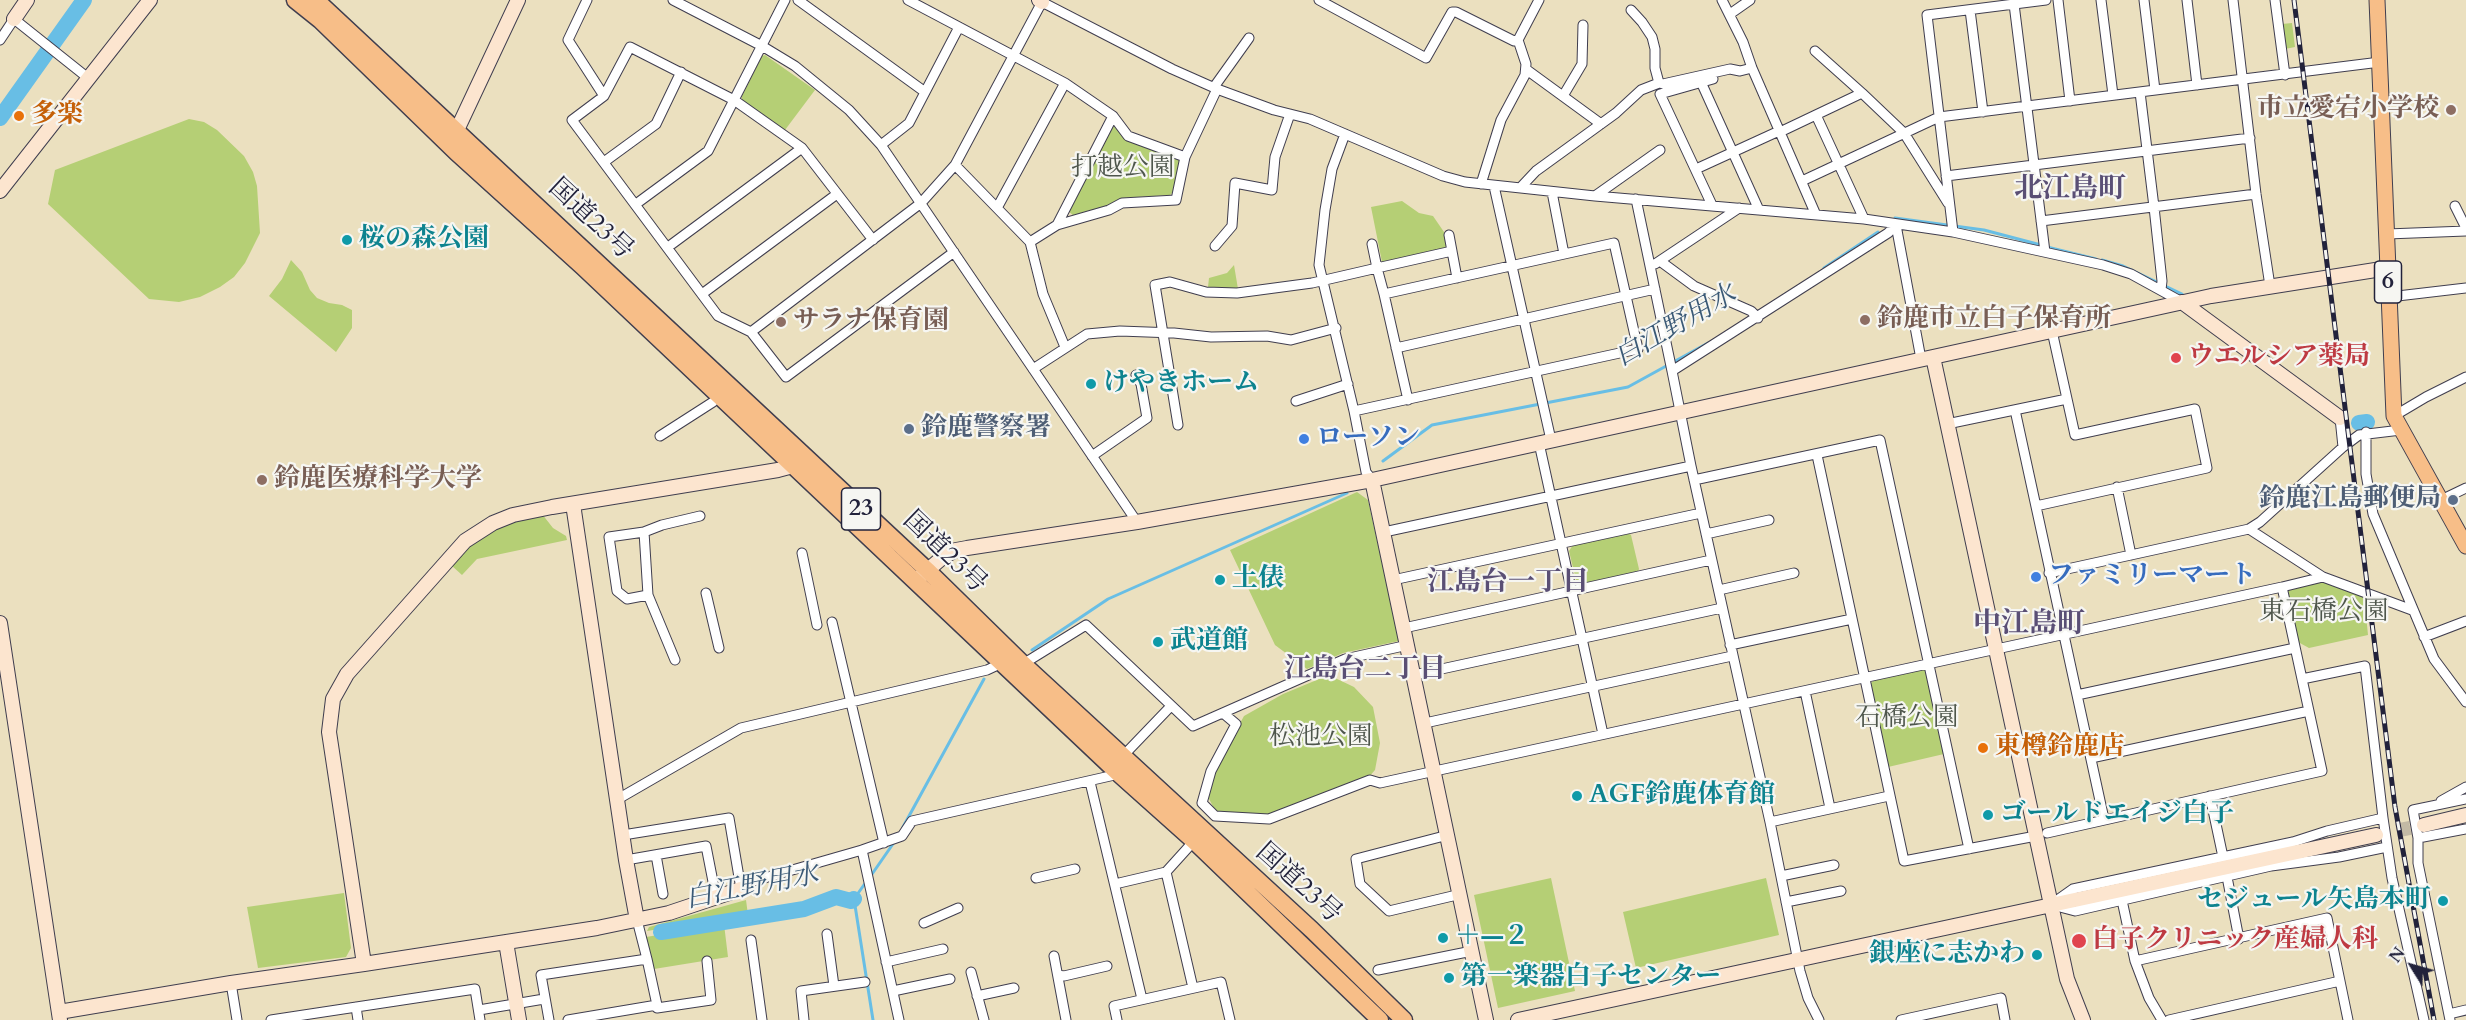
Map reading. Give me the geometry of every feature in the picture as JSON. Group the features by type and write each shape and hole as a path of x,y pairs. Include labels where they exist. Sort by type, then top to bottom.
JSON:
{"highway":[{"name":"国道23号","path":"295,0 452,137 921,576 1023,664 1312,930 1404,1020"},
{"name":"国道23号","path":"316,0 452,137"},
{"name":"国道23号","path":"921,576 1002,663 1380,1020"}],"main road":[{"name":"6","path":"2377,0 2389,297 2398,423 2466,546"}],"street":[{"path":"0,40 27,0"},
{"path":"0,191 150,0"},
{"path":"452,137 518,0"},
{"path":"587,0 568,40 604,96"},
{"path":"673,0 762,46 824,88 849,110 881,145 1137,522"},
{"path":"636,204 708,151 785,0"},
{"path":"798,0 925,92"},
{"path":"908,0 1065,83 1113,116 1128,136 1185,157"},
{"path":"1319,0 1426,58 1452,12 1514,41 1518,40"},
{"path":"1539,0 1518,40 1527,70 1601,123"},
{"path":"1722,0 1816,215"},
{"path":"1730,14 1750,0"},
{"path":"1952,228 1927,15 2046,0"},
{"path":"2058,0 2070,101"},
{"path":"2101,0 2113,95"},
{"path":"2144,0 2155,90"},
{"path":"2187,0 2197,85"},
{"path":"2233,0 2256,194 2270,286"},
{"path":"2275,0 2285,75"},
{"path":"751,332 921,203 955,165 1040,1 1172,69 1216,88 1310,119 1443,176 1494,186 1552,192 1864,219 1896,225 1952,228 2131,274 2161,286 2340,418 2343,447"},
{"path":"2014,4 2045,252"},
{"path":"1631,10 1642,21 1652,37 1655,68 1659,82"},
{"path":"1970,10 1983,112"},
{"path":"0,19 13,21 88,78"},
{"path":"1563,96 1582,64 1583,25"},
{"path":"881,145 909,123 959,27"},
{"path":"1030,242 1057,225 1109,210 1122,203 1176,200 1185,157 1216,88 1249,38"},
{"path":"873,240 802,148 734,100 630,47 604,96 572,120 718,316 751,332 786,377 954,252"},
{"path":"1815,51 1904,134 1949,205"},
{"path":"1802,181 1939,117 2380,62"},
{"path":"1712,205 1660,94 1752,68"},
{"path":"1520,188 1536,171 1641,90 1659,82 1663,84 1730,69 1740,71"},
{"path":"1481,184 1501,120 1527,70"},
{"path":"604,162 656,124 681,72"},
{"path":"1701,82 1759,210"},
{"path":"997,208 1065,83"},
{"path":"2140,92 2161,286"},
{"path":"1696,169 1862,93"},
{"path":"1215,246 1232,226 1235,183 1272,190 1275,157 1290,114"},
{"path":"1816,115 1864,219"},
{"path":"1057,225 1113,116"},
{"path":"1345,134 1332,170 1319,265 1336,328 1366,472 1372,480 1384,532 1486,1020"},
{"path":"1946,176 2250,138"},
{"path":"668,247 802,148"},
{"path":"1595,196 1660,150"},
{"path":"955,165 1030,242 1043,294 1065,347"},
{"path":"1494,186 1545,410 1545,442 1550,496 1603,734"},
{"path":"1552,192 1564,254"},
{"path":"702,294 837,194"},
{"path":"2041,221 2256,194"},
{"path":"1636,199 1804,989 1819,1020"},
{"path":"2387,234 2466,229 2455,206"},
{"path":"1651,267 1739,208"},
{"path":"1671,366 1888,233 1896,225"},
{"path":"1896,225 1927,358 1947,424 1995,649 2041,834 2051,905 2067,980 2083,1020"},
{"path":"1449,235 1457,278"},
{"path":"1354,411 1638,349 1614,243 1384,294"},
{"path":"1372,244 1408,400"},
{"path":"1178,426 1155,285 1170,282 1220,294 1312,284 1323,279 1452,250"},
{"path":"1660,261 1694,286 1756,315"},
{"path":"921,576 956,550 1137,522 1372,480 2182,302 2388,268"},
{"path":"2389,297 2466,288"},
{"path":"1396,348 1655,290"},
{"path":"1033,369 1087,334 1120,331 1211,337 1267,336 1291,340 1336,328"},
{"path":"2036,506 2207,468 2195,410 2075,435 2052,331"},
{"path":"1092,456 1147,418 1141,384 1136,375"},
{"path":"2049,573 2249,529 2260,522 2343,447 2366,432 2398,423 2426,397 2466,377"},
{"path":"1296,400 1348,384"},
{"path":"1947,424 2067,399"},
{"path":"660,436 713,402"},
{"path":"2015,410 2104,819"},
{"path":"2366,432 2366,474 2370,504 2412,610 2439,668 2466,702"},
{"path":"1694,480 1880,440 1969,849"},
{"path":"1816,454 1904,861 2041,834 2322,771 2282,587"},
{"path":"364,964 329,732 330,714 336,692 346,674 471,536 492,523 513,515 797,460"},
{"path":"1384,532 1691,466"},
{"path":"2117,487 2131,555"},
{"path":"2441,500 2466,488"},
{"path":"573,504 626,860 657,1010"},
{"path":"1393,580 1701,513"},
{"path":"648,595 627,599 617,591 609,537 644,532 700,516"},
{"path":"1706,534 1769,520"},
{"path":"2249,529 2323,577 2412,610"},
{"path":"644,532 648,595 675,660"},
{"path":"802,553 817,625"},
{"path":"1404,628 1711,560"},
{"path":"1719,590 1794,573"},
{"path":"1223,713 1236,724 1211,771 1202,803 1215,816 1269,819 1370,780 1380,783 2323,577"},
{"path":"706,593 719,648"},
{"path":"1414,675 1722,608"},
{"path":"1730,645 1852,618"},
{"path":"2424,637 2466,621"},
{"path":"832,622 887,842"},
{"path":"0,623 59,1016 231,983 506,942 669,913 741,887 887,842 902,836 912,821 1119,774"},
{"path":"1023,664 1086,625 1193,726 1345,659 1408,645"},
{"path":"2077,695 2295,648"},
{"path":"1425,723 1732,656"},
{"path":"618,799 741,728 987,670 1002,663"},
{"path":"2302,678 2365,666 2387,847 2424,1020"},
{"path":"1805,690 1830,808"},
{"path":"1124,756 1172,706"},
{"path":"2091,758 2309,711"},
{"path":"1090,782 1143,999"},
{"path":"2434,806 2466,787"},
{"path":"1770,822 1889,796"},
{"path":"2210,796 2223,857"},
{"path":"2466,799 2414,810 2418,838 2418,863 2449,1017 2466,1010"},
{"path":"2424,825 2466,815"},
{"path":"623,835 729,818 741,887"},
{"path":"2051,905 2073,889 2293,842 2327,831 2383,818"},
{"path":"2418,838 2466,829"},
{"path":"1448,835 1356,859 1360,884 1389,911 1461,894"},
{"path":"1518,1020 1564,1015 1799,960 2376,835"},
{"path":"1115,884 1166,872 1194,842"},
{"path":"626,860 706,846 716,897"},
{"path":"2051,905 2075,911 2271,866 2339,857 2387,847"},
{"path":"862,850 899,1020"},
{"path":"656,855 663,894"},
{"path":"1781,876 1834,865"},
{"path":"1036,878 1075,869"},
{"path":"1166,872 1193,988"},
{"path":"2228,882 2239,939"},
{"path":"1786,902 1840,891"},
{"path":"2123,905 2135,961 2149,998 2162,1020"},
{"path":"924,923 958,908"},
{"path":"2135,961 2327,918 2348,1020"},
{"path":"827,934 834,986"},
{"path":"751,940 762,1020"},
{"path":"506,942 519,1020"},
{"path":"886,962 943,950"},
{"path":"1378,970 1472,951"},
{"path":"1054,956 1065,1020"},
{"path":"549,1020 541,975 647,959"},
{"path":"567,1020 657,1010 711,1000 707,962"},
{"path":"1058,975 1064,976 1107,966"},
{"path":"971,972 984,1020"},
{"path":"893,991 950,979"},
{"path":"804,1020 801,991 864,981"},
{"path":"2169,1020 2340,981"},
{"path":"1118,1020 1114,1006 1221,982 1230,1020"},
{"path":"231,983 237,1020"},
{"path":"977,996 1014,988"},
{"path":"271,1020 475,989 479,1015 516,1004 544,999"},
{"path":"1901,1020 1939,1016 2001,998 2006,1020"},
{"path":"356,1007 358,1020"}],"green space":[{"path":"2292,23 2295,47 2285,49 2282,24"},
{"path":"765,55 815,90 785,130 742,100 762,56"},
{"path":"189,119 204,122 217,130 244,156 253,172 257,186 260,233 245,263 234,277 220,287 200,297 179,302 149,299 48,204 55,170"},
{"name":"打越公園","path":"1116,126 1177,157 1180,161 1173,192 1170,195 1122,198 1107,207 1074,216 1068,211 1111,127"},
{"path":"1402,201 1419,213 1433,216 1444,232 1447,248 1382,262 1371,207"},
{"path":"291,260 302,272 310,290 317,298 352,310 352,328 336,352 269,296 282,279"},
{"path":"1234,265 1238,289 1208,287 1209,278 1227,273"},
{"path":"1357,492 1368,500 1399,641 1343,653 1307,669 1275,645 1230,550"},
{"path":"542,514 553,528 566,536 567,540 477,559 462,575 451,565 472,542 506,523"},
{"path":"1628,533 1631,535 1639,569 1637,574 1582,585 1576,580 1569,551 1573,545"},
{"name":"東石橋公園","path":"2328,581 2364,595 2368,635 2309,648 2298,642 2287,593 2290,589"},
{"name":"石橋公園","path":"1923,668 1926,671 1944,754 1888,767 1870,684 1875,679"},
{"name":"松池公園","path":"1324,677 1333,677 1354,687 1373,707 1380,743 1375,770 1367,779 1269,816 1216,812 1208,797 1213,773 1244,716 1283,694"},
{"path":"1551,878 1575,991 1498,1008 1474,895"},
{"path":"1766,878 1779,935 1636,968 1623,912"},
{"path":"344,893 351,948 346,957 258,968 247,907"},
{"path":"746,900 748,915 647,931 649,927"},
{"path":"724,924 728,957 654,969 646,937"}],"waterway":[{"path":"0,118 84,0"},
{"path":"1895,218 1984,230 2041,245"},
{"name":"白江野用水","path":"1824,268 1878,232"},
{"path":"2047,247 2096,259"},
{"path":"2102,260 2123,266 2182,294"},
{"name":"白江野用水","path":"1383,461 1432,425 1628,387 1708,343"},
{"path":"2359,423 2367,422"},
{"path":"1032,650 1108,599 1347,493"},
{"path":"903,827 984,679"},
{"path":"870,877 895,841"},
{"path":"866,882 854,899 873,1020"},
{"name":"白江野用水","path":"661,932 804,909 836,897 851,901 854,899"}],"tunnel":[{"path":"2376,835 2424,825"}],"railway":[{"path":"2294,0 2395,807 2434,1020"}],"place":[{"name":"市立愛宕小学校","path":"2451,110"},
{"name":"多楽","path":"19,116"},
{"name":"桜の森公園","path":"347,240"},
{"name":"鈴鹿市立白子保育所","path":"1865,320"},
{"name":"サラナ保育園","path":"781,322"},
{"name":"ウエルシア薬局","path":"2176,358"},
{"name":"けやきホーム","path":"1091,384"},
{"name":"鈴鹿警察署","path":"909,429"},
{"name":"ローソン","path":"1304,439"},
{"name":"鈴鹿医療科学大学","path":"262,480"},
{"name":"鈴鹿江島郵便局","path":"2453,500"},
{"name":"ファミリーマート","path":"2036,577"},
{"name":"土俵","path":"1220,580"},
{"name":"武道館","path":"1158,642"},
{"name":"東樽鈴鹿店","path":"1983,748"},
{"name":"AGF鈴鹿体育館","path":"1577,796"},
{"name":"ゴールドエイジ白子","path":"1988,815"},
{"name":"セジュール矢島本町","path":"2443,901"},
{"name":"＋―２","path":"1443,938"},
{"name":"白子クリニック産婦人科","path":"2079,941"},
{"name":"銀座に志かわ","path":"2037,955"},
{"name":"第一楽器白子センター","path":"1449,978"}],"district":[{"name":"北江島町","path":"2070,191"},
{"name":"江島台一丁目","path":"1508,584"},
{"name":"中江島町","path":"2029,626"},
{"name":"江島台二丁目","path":"1365,671"}]}
